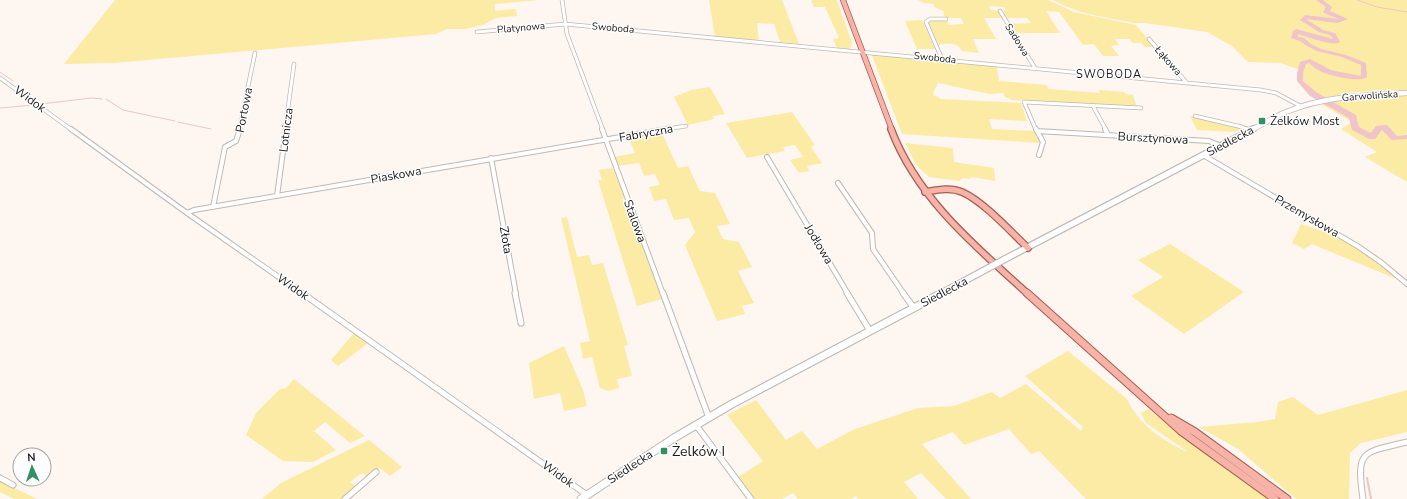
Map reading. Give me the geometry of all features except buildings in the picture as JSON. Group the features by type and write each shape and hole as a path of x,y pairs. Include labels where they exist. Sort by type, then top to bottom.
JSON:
{"main road":[{"path":"843,0 895,139 925,192 949,220 1116,375 1159,410 1181,432 1275,499"},
{"name":"Garwolińska","path":"1316,103 1361,95 1407,93"},
{"name":"Siedlecka","path":"584,497 708,418 1278,115 1316,103"},
{"path":"925,192 952,190 968,195 1028,248"},
{"path":"1159,410 1195,432 1287,499"}],"street":[{"name":"Stalowa","path":"562,0 567,34 708,418"},
{"name":"Sadowa","path":"1000,11 1035,68"},
{"path":"942,59 926,22 930,20 946,19"},
{"name":"Platynowa","path":"477,32 565,24"},
{"name":"Swoboda","path":"565,24 1271,91 1302,107"},
{"name":"Łąkowa","path":"1149,39 1186,82"},
{"name":"Portowa","path":"213,207 225,147 236,141 238,138 255,53"},
{"name":"Lotnicza","path":"278,196 294,64"},
{"name":"Widok","path":"0,78 187,213 364,336 584,497"},
{"path":"1040,155 1043,142 1024,102 1141,108"},
{"name":"Bursztynowa","path":"1093,106 1108,135"},
{"path":"1195,116 1242,127 1249,131"},
{"name":"Fabryczna","path":"606,140 686,126"},
{"name":"Bursztynowa","path":"1037,131 1209,141 1221,146"},
{"name":"Piaskowa","path":"187,213 193,210 491,158 606,140"},
{"name":"Przemysłowa","path":"1203,155 1359,247 1382,263 1407,284"},
{"name":"Jodłowa","path":"767,157 870,332"},
{"name":"Złota","path":"491,158 521,323"},
{"path":"838,183 872,233 873,249 914,308"},
{"path":"696,425 750,499"},
{"path":"1362,499 1359,472 1362,458 1376,449 1407,442"},
{"path":"345,499 376,472"},
{"path":"0,478 12,484"}],"shaded area":[{"path":"115,0 539,0 495,4 495,11 516,9 517,16 496,18 483,25 465,29 447,29 436,34 114,63 64,64"},
{"path":"709,0 782,0 799,44 780,42 774,24 757,23 759,41 715,37"},
{"path":"811,0 837,0 852,43 850,49 837,48 833,39 839,38 825,7 814,7"},
{"path":"918,0 1048,0 1074,12 1136,25 1155,47 1145,47 1141,43 1133,43 1129,39 1115,39 1119,45 1111,46 1119,56 1103,56 1094,44 1083,45 1059,12 1046,11 1060,33 1017,33 1010,24 1031,23 1027,18 1007,18 1003,11 1006,10 1004,7 989,6 991,10 998,11 1002,18 984,18 996,39 973,39 979,53 962,51 955,45 939,45 928,21 947,20 949,25 964,24 961,18 946,18 943,13 944,11 934,7 934,4 924,3"},
{"path":"1053,0 1407,0 1407,90 1355,92 1322,98 1311,91 1305,84 1303,80 1303,71 1280,63 1248,62 1232,46 1207,32 1145,23 1134,23 1088,14"},
{"path":"922,20 935,49 917,49 905,21"},
{"path":"871,53 997,66 999,81 1047,85 1048,89 1100,93 1099,90 1124,92 1125,94 1133,95 1137,107 1012,100 1005,97 1003,93 990,94 938,83 933,93 934,96 939,97 940,99 1021,103 1027,121 989,119 992,129 1034,131 1040,143 902,134"},
{"path":"710,87 725,114 713,116 714,119 688,125 674,97 691,90"},
{"path":"1407,95 1407,182 1365,157 1377,152 1341,129 1352,122 1321,104 1354,98"},
{"path":"792,112 815,145 811,147 822,163 807,166 809,171 799,173 790,160 803,157 795,145 783,147 785,151 747,158 726,123"},
{"path":"1190,116 1242,129 1235,132 1197,130"},
{"path":"661,131 678,168 688,166 700,191 715,193 730,224 717,226 723,239 739,242 752,267 738,271 754,303 742,306 745,314 717,321 685,245 695,232 689,218 674,220 666,199 654,201 649,187 660,185 655,174 644,176 639,163 617,166 614,157 635,153 628,137"},
{"path":"905,143 953,148 954,162 994,168 995,181 972,177 970,179 963,178 959,181 929,177 916,165"},
{"path":"613,168 625,198 622,199 629,220 633,219 662,299 637,306 598,180 602,180 599,170"},
{"path":"567,217 577,257 589,255 592,265 603,263 628,345 624,346 632,376 617,379 619,388 608,391 600,388 592,357 583,359 580,343 590,341 561,218"},
{"path":"1301,224 1335,235 1371,256 1396,277 1394,278 1312,244 1304,249 1292,243"},
{"path":"1170,244 1244,292 1184,334 1131,296 1163,277 1138,260"},
{"path":"354,333 368,343 338,366 331,360"},
{"path":"564,346 583,390 587,406 564,411 560,393 534,399 529,363"},
{"path":"1068,351 1127,399 1138,417 1161,437 1188,452 1146,423 1141,413 1148,409 1186,440 1268,499 1086,499 1039,451 1031,454 1009,429 964,445 953,432 922,444 971,499 946,499 921,473 904,482 918,499 859,499 856,496 851,499 798,499 793,493 782,499 755,499 738,477 763,461 727,415 756,400 786,440 802,431 817,449 855,429 918,408 954,406 992,392 1000,398 1026,384 1081,431 1083,427 1025,376"},
{"path":"294,379 365,436 350,443 325,422 314,431 336,450 313,462 283,461 246,435 256,413 280,389 286,388"},
{"path":"1407,390 1407,432 1361,443 1350,453 1349,499 1296,499 1238,449 1199,427 1275,419 1278,402 1293,397 1318,415"},
{"path":"369,440 402,467 390,476 380,468 368,477 362,473 350,482 357,487 343,499 262,499 281,483"},
{"path":"0,481 37,499 14,499 0,492"}],"waterway":[{"path":"1319,0 1329,7 1326,12 1345,19 1337,21 1305,17 1303,20 1321,31 1333,34 1337,42 1296,31 1294,38 1302,39 1309,45 1319,50 1344,56 1364,64 1364,77 1360,78 1328,72 1310,61 1303,62 1300,73 1300,81 1313,94 1353,117 1355,128 1372,137 1379,128 1384,127 1395,138 1407,137"},
{"path":"1357,0 1377,7 1407,12"},
{"path":"0,72 13,81"},
{"path":"41,104 91,98 102,99"},
{"path":"106,99 123,110 175,121"},
{"path":"0,108 35,105"},
{"path":"178,122 211,129"},
{"path":"1367,478 1371,499"}],"place":[{"name":"Żelków Most","path":"1262,121"},
{"name":"Żelków I","path":"664,451"}],"district":[{"name":"SWOBODA","path":"1109,74"}]}
